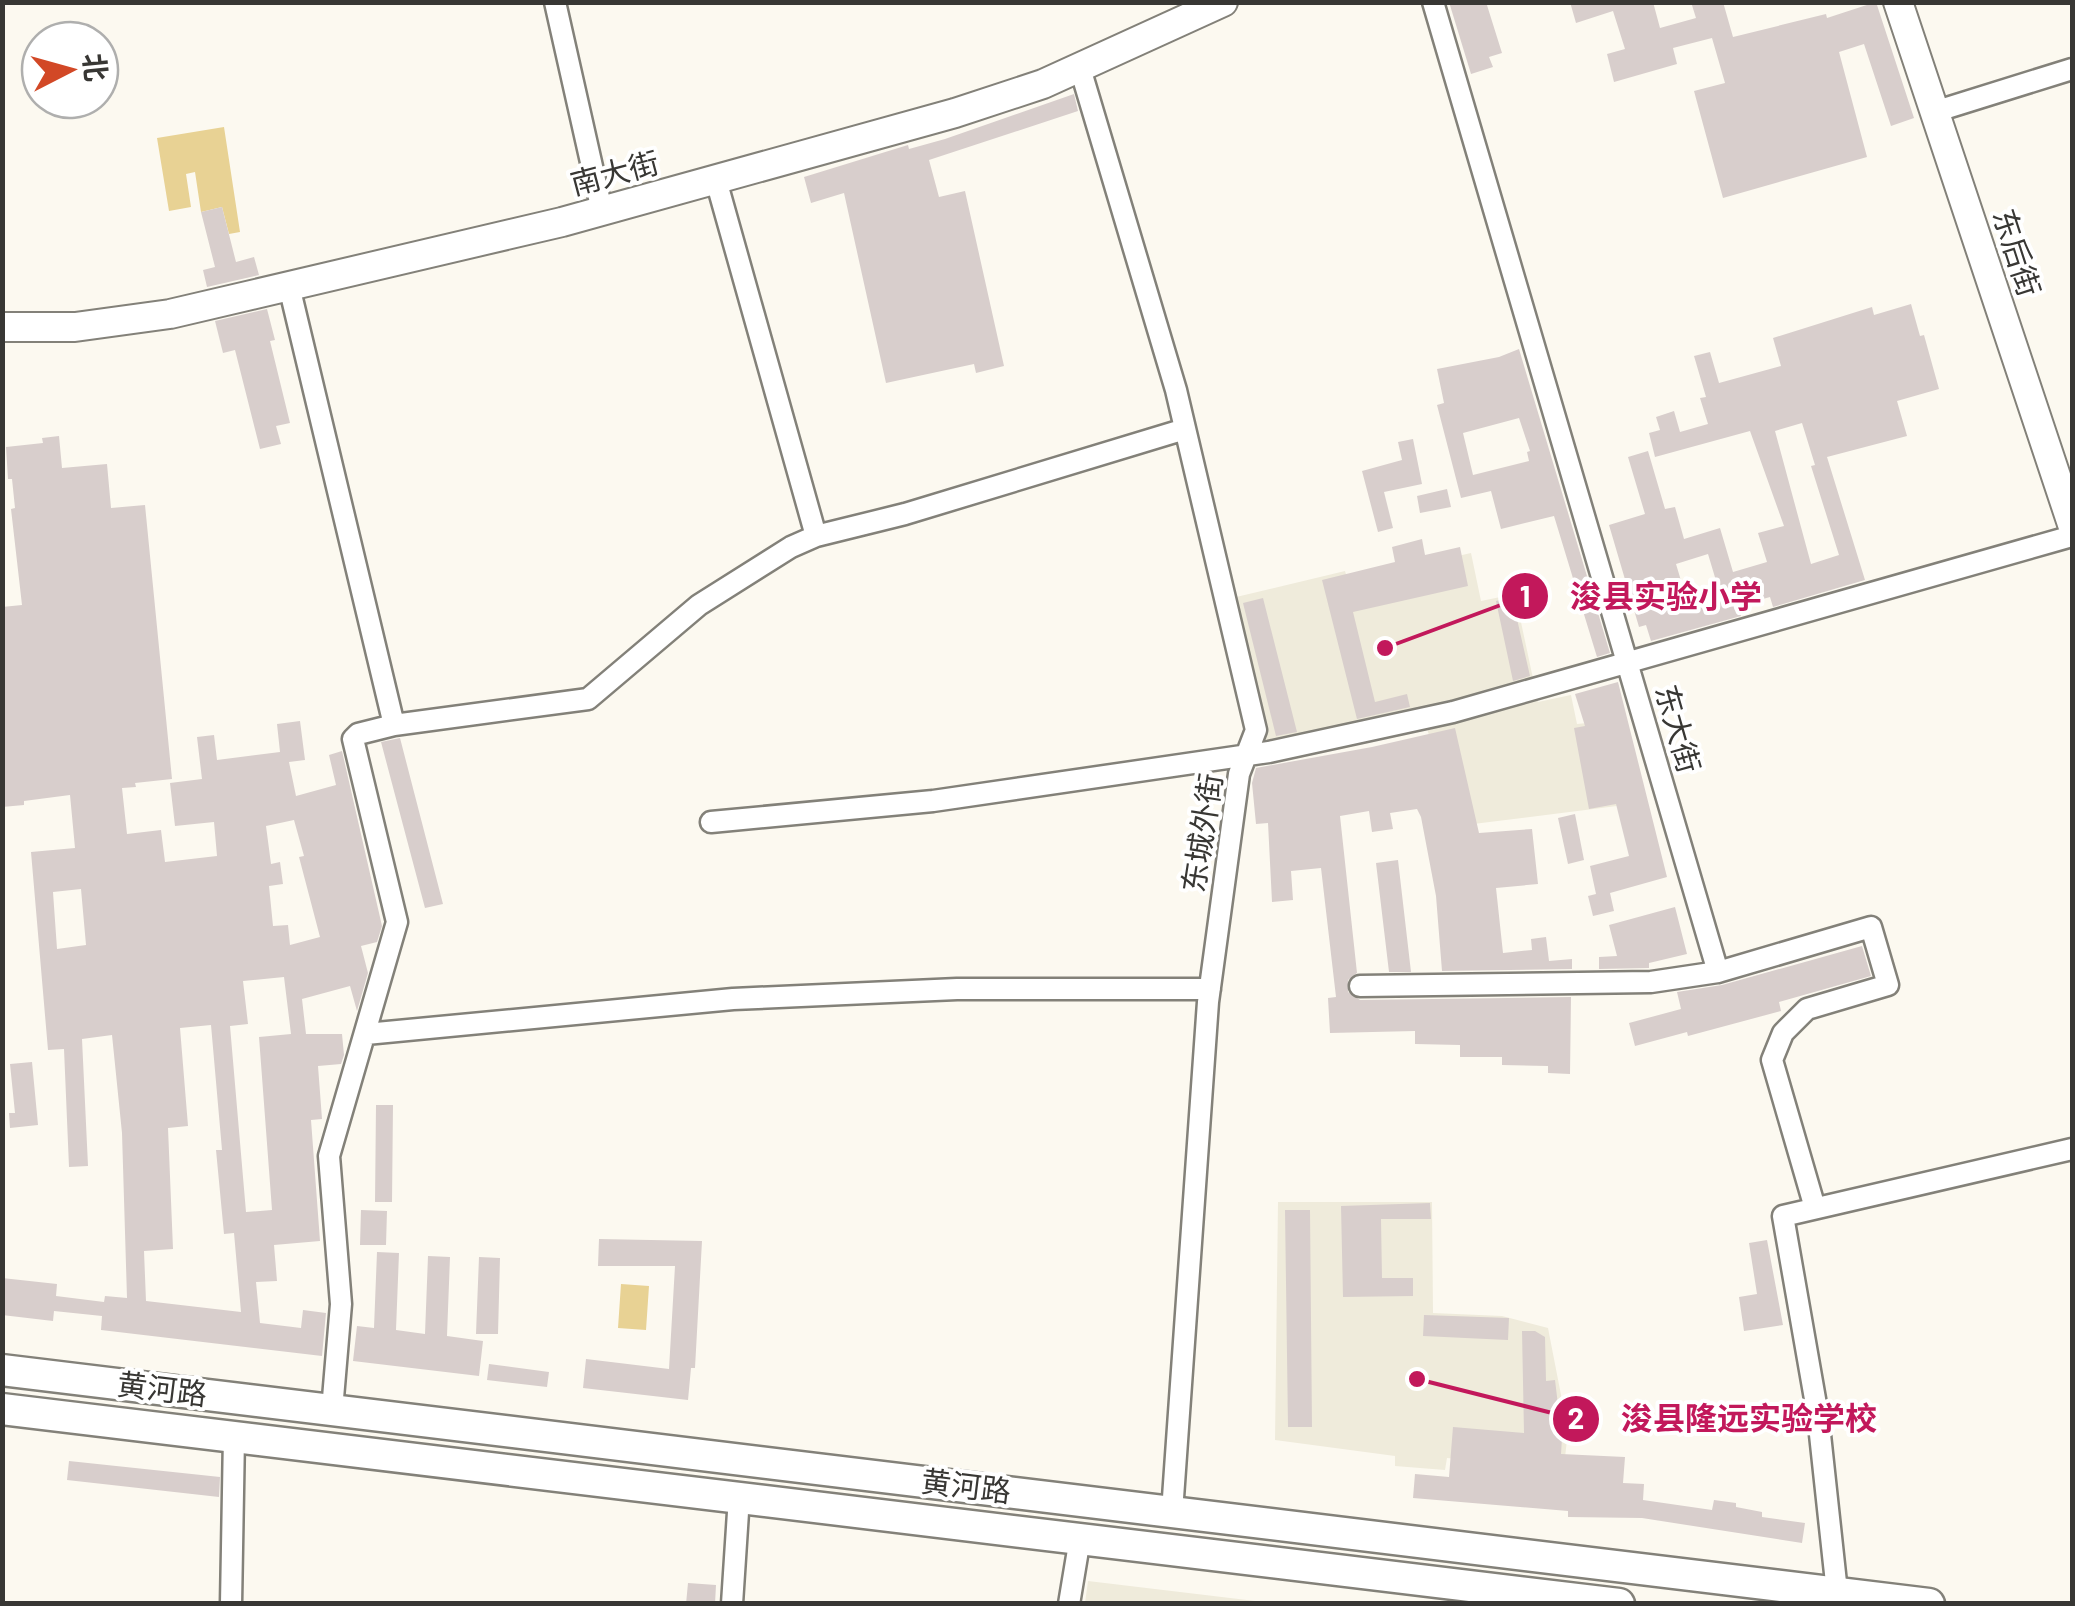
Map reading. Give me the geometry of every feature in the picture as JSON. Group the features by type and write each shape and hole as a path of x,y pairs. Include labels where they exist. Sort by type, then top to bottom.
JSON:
{"main road":[{"name":"黄河路","path":"2,1370 1929,1604"},
{"name":"黄河路","path":"2,1409 1619,1604"}],"street":[{"path":"555,2 602,211"},
{"name":"南大街","path":"2,327 75,327 170,314 602,211 955,112 1080,68 1223,2"},
{"name":"东大街","path":"1434,2 1718,972"},
{"name":"东后街","path":"1898,2 2072,524"},
{"name":"东城外街","path":"1080,68 1185,428 1256,730 1239,774 1210,989 1172,1512"},
{"path":"1934,112 2072,69"},
{"path":"716,180 816,536"},
{"path":"289,286 394,725"},
{"path":"332,1410 341,1304 329,1156 396,922 353,738 394,725 588,699 699,605 816,536 905,514 1185,428"},
{"path":"711,822 933,801 1249,755 1454,712 2072,536"},
{"path":"1360,986 1651,982 1718,972 1871,927 1888,985 1807,1009 1783,1033 1772,1060 1815,1208"},
{"path":"366,1034 733,999 958,989 1210,989"},
{"path":"1837,1592 1818,1416 1783,1216 2072,1150"},
{"path":"231,1604 234,1436"},
{"path":"732,1604 739,1497"},
{"path":"1069,1604 1080,1538"}],"shaded area":[{"path":"224,127 240,232 229,234 222,207 201,212 195,172 186,174 191,207 169,211 157,138"},
{"path":"1471,553 1481,601 1515,594 1538,702 1571,695 1577,724 1587,723 1617,806 1449,827 1423,709 1267,746 1232,598 1345,571 1348,581"},
{"path":"1278,1202 1432,1202 1433,1313 1502,1316 1548,1328 1568,1431 1563,1475 1563,1468 1447,1458 1445,1470 1395,1466 1395,1456 1275,1440"},
{"path":"621,1284 649,1286 646,1330 618,1328"},
{"path":"1088,1581 1272,1603 1085,1603"}],"building":[{"path":"1449,2 1486,2 1502,53 1489,57 1493,67 1471,74"},
{"path":"1570,2 1653,2 1660,28 1696,18 1691,2 1723,2 1733,37 1826,14 1827,18 1876,2 1914,118 1891,126 1864,44 1839,52 1867,157 1723,198 1694,91 1725,83 1712,38 1673,48 1677,64 1614,82 1607,54 1625,49 1613,11 1576,23"},
{"path":"1074,94 1078,111 929,160 939,197 965,191 1004,366 976,373 974,364 886,383 844,193 811,203 804,177 908,145 909,149 945,139"},
{"path":"222,207 236,262 254,257 259,275 207,287 203,270 215,267 201,212"},
{"path":"1911,304 1939,389 1897,401 1907,436 1827,457 1865,580 1773,607 1770,597 1738,606 1741,616 1651,641 1646,625 1639,627 1609,525 1645,514 1628,457 1648,451 1665,509 1675,507 1684,539 1720,528 1733,572 1767,562 1758,533 1784,526 1750,431 1655,457 1649,433 1660,430 1656,417 1674,411 1680,432 1708,424 1700,398 1706,397 1694,356 1710,352 1719,383 1781,366 1773,338 1872,307 1874,315","holes":["1802,423 1839,555 1811,564 1775,431","1708,554 1717,584 1685,594 1676,564"]},
{"path":"267,309 275,340 270,341 290,423 276,426 281,444 260,449 235,350 223,353 215,321"},
{"path":"1519,349 1610,653 1597,657 1554,516 1501,529 1491,491 1461,498 1437,405 1444,403 1437,369 1499,357","holes":["1519,418 1530,451 1529,461 1473,475 1463,433"]},
{"path":"59,436 62,468 107,464 111,508 145,505 172,779 122,788 127,834 161,830 165,862 217,856 214,822 175,826 170,783 202,779 197,737 214,735 217,760 280,752 277,724 300,721 305,760 289,762 296,796 336,785 329,755 342,751 382,926 377,942 361,946 368,973 357,1011 350,986 302,999 306,1034 342,1034 344,1055 341,1064 318,1066 322,1119 311,1120 320,1241 274,1245 277,1281 256,1282 260,1323 301,1328 303,1310 326,1313 322,1356 101,1330 102,1316 54,1311 53,1321 2,1315 2,1278 57,1284 56,1296 104,1302 105,1296 127,1298 122,1133 112,1035 82,1039 88,1166 69,1167 64,1049 48,1050 31,852 75,848 70,795 2,807 2,607 22,605 6,447 43,443 42,438","holes":["294,820 304,856 299,857 320,937 290,945 288,925 273,926 269,886 283,884 280,862 271,864 266,826","81,889 86,945 57,949 53,892","284,977 291,1034 259,1037 272,1210 246,1212 230,1026 248,1024 243,981","211,1025 222,1150 216,1150 224,1234 234,1233 241,1312 146,1301 144,1251 173,1249 168,1128 188,1126 180,1028"]},
{"path":"1413,439 1422,484 1384,492 1393,528 1378,532 1362,471 1402,460 1398,442"},
{"path":"1447,489 1451,507 1420,513 1417,496"},
{"path":"1422,539 1425,555 1460,547 1468,586 1353,612 1375,702 1407,694 1410,707 1357,719 1322,580 1395,562 1392,547"},
{"path":"1512,597 1530,676 1513,681 1496,601"},
{"path":"1263,598 1297,732 1276,736 1243,603"},
{"path":"1618,682 1667,877 1610,893 1614,911 1593,916 1588,896 1596,894 1590,866 1629,856 1616,804 1589,809 1574,728 1585,726 1575,694"},
{"path":"1455,728 1479,833 1532,829 1538,884 1496,888 1503,953 1532,950 1531,939 1546,937 1549,961 1572,959 1572,969 1442,971 1436,896 1421,817 1417,809 1390,813 1393,829 1372,832 1369,811 1340,816 1357,973 1348,980 1348,992 1360,1000 1571,997 1570,1074 1548,1073 1548,1066 1502,1065 1502,1057 1460,1057 1460,1045 1415,1044 1415,1031 1330,1033 1328,998 1336,997 1321,868 1291,871 1293,900 1272,902 1268,823 1256,824 1252,783 1256,768"},
{"path":"400,738 443,904 425,908 381,742"},
{"path":"1575,814 1584,860 1568,864 1558,818"},
{"path":"1398,860 1411,972 1389,972 1376,863"},
{"path":"1675,907 1687,954 1649,963 1649,968 1599,969 1599,957 1617,956 1609,925"},
{"path":"1862,946 1871,976 1779,1002 1781,1011 1635,1046 1629,1023 1681,1009 1677,992 1722,985"},
{"path":"32,1062 38,1125 10,1128 9,1113 15,1113 10,1064"},
{"path":"376,1105 393,1105 392,1202 375,1202"},
{"path":"1430,1203 1431,1219 1381,1219 1382,1278 1413,1278 1413,1296 1343,1297 1341,1206"},
{"path":"361,1210 387,1211 386,1245 360,1245"},
{"path":"1285,1210 1310,1210 1312,1427 1288,1427"},
{"path":"599,1239 702,1241 695,1368 691,1368 688,1400 583,1388 586,1359 669,1369 675,1266 598,1266"},
{"path":"1767,1240 1783,1325 1744,1331 1739,1297 1757,1294 1749,1243"},
{"path":"377,1252 399,1253 396,1330 425,1334 428,1256 450,1257 447,1336 483,1341 479,1376 353,1361 357,1326 374,1328"},
{"path":"479,1257 500,1258 498,1334 476,1334"},
{"path":"1424,1315 1509,1318 1508,1340 1423,1336"},
{"path":"1522,1331 1535,1331 1545,1337 1546,1381 1555,1380 1561,1454 1625,1457 1623,1483 1644,1484 1643,1500 1712,1510 1714,1500 1736,1503 1736,1507 1762,1512 1762,1517 1805,1523 1802,1543 1642,1518 1568,1517 1568,1511 1413,1498 1415,1474 1449,1477 1453,1427 1524,1433"},
{"path":"489,1364 549,1372 547,1387 487,1380"},
{"path":"69,1461 220,1477 219,1497 67,1480"},
{"path":"688,1583 716,1585 715,1604 686,1604"}],"place":[{"name":"浚县实验小学","path":"1385,648"},
{"name":"浚县隆远实验学校","path":"1417,1379"}]}
